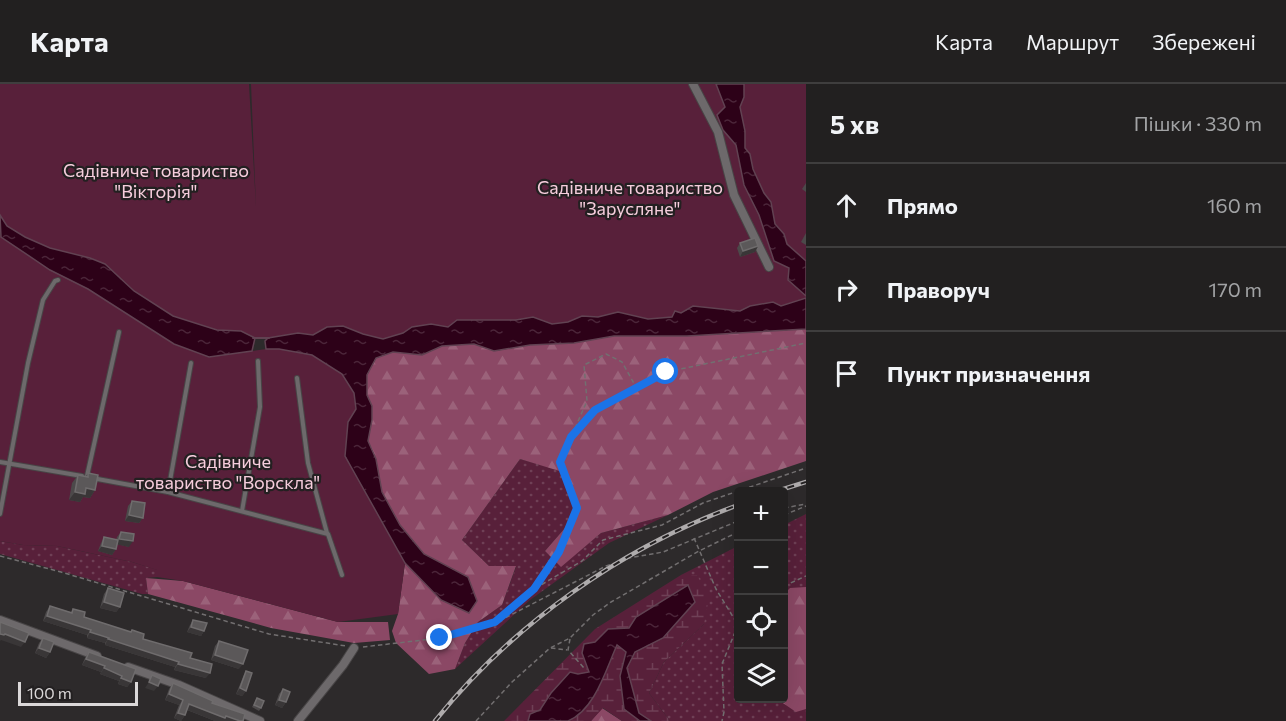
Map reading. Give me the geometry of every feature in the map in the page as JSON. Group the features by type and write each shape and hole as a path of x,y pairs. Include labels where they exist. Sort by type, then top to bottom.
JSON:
{"street":[{"path":"693,84 718,132 734,195 769,267"},
{"path":"0,620 104,658"},
{"path":"298,721 343,666 354,648"},
{"path":"114,662 179,686 260,721"}],"lane":[{"path":"0,514 28,363 43,300 55,280 58,280"},
{"path":"87,477 119,332"},
{"path":"242,511 260,407 258,361"},
{"path":"168,492 191,363"},
{"path":"297,378 308,463 342,575"},
{"path":"0,462 168,492 328,534"}],"path":[{"path":"571,437 595,410 666,372 806,343"},
{"path":"534,589 559,552 577,508 560,462 587,401 584,365 606,354 622,362 636,388"},
{"path":"495,622 534,589 582,561 603,540 662,525 703,503 806,468"},
{"path":"788,507 806,505"},
{"path":"788,513 806,505"},
{"path":"0,556 269,634 354,648 440,638 495,622 606,566 629,558 663,552 734,523"},
{"path":"476,721 512,682 550,648 570,638 593,615 611,602 699,551 734,534"},
{"path":"694,538 716,589 734,618"},
{"path":"788,584 806,576"},
{"path":"722,721 724,712 722,664 734,635"},
{"path":"567,650 570,638"},
{"path":"550,648 567,650 584,668"}],"green space":[{"path":"0,84 249,84 256,207 251,84 716,84 726,107 723,130 736,145 744,185 759,215 774,261 789,268 789,280 806,298 781,306 750,306 740,311 693,306 672,317 648,319 618,312 598,317 582,316 568,322 552,324 533,317 516,320 457,320 448,327 431,324 412,327 403,333 383,339 343,326 327,327 313,335 298,333 268,338 255,338 241,331 217,330 173,316 134,291 104,264 50,248 7,226 0,215"},
{"path":"744,84 806,84 806,261 787,244 784,234 775,224 771,202 764,193 753,168 750,154 745,148 745,131 740,107 744,97"},
{"name":"Садівниче товариство \"Ворскла\"","path":"0,235 50,270 88,289 174,344 209,357 279,349 312,355 342,374 354,393 356,409 348,422 345,456 405,563 398,614 338,622 183,581 157,577 157,570 132,562 57,546 23,545 0,541"},
{"path":"806,329 806,461 713,492 668,515 601,533 561,567 545,551 578,513 566,473 520,459 462,540 489,566 516,566 502,605 478,622 465,643 455,669 429,674 396,643 392,631 398,614 405,563 442,600 469,613 468,577 424,554 400,525 382,492 376,459 368,441 372,406 367,395 367,375 376,358 393,352 422,355 442,346 474,344 495,351 530,345 574,343 614,336 687,336"},
{"path":"520,459 566,472 578,513 545,551 561,566 601,533 668,515 609,543 530,600 455,669 465,643 478,622 502,605 516,567 489,566 462,540"},
{"path":"806,514 806,721 670,721 649,693 664,662 704,624 697,575 681,575 734,548 734,703 788,703 788,523"},
{"path":"0,541 23,545 57,546 132,562 158,570 157,577 146,578 148,594 142,594 0,554"},
{"path":"681,575 697,575 709,598 704,624 664,662 649,693 670,721 622,721 603,708 591,721 504,721 595,629"},
{"path":"146,578 183,581 338,622 388,622 390,640 354,643 271,628 148,594"},
{"path":"806,587 806,709 796,712 783,703 788,703 788,590"},
{"path":"602,708 622,721 591,721"}],"water":[{"path":"716,84 744,84 744,97 740,107 745,131 745,148 750,154 753,169 764,193 771,202 775,224 784,234 787,244 806,261 806,296 788,280 789,268 774,261 759,215 744,185 736,145 723,130 717,115 725,107"},
{"path":"0,215 7,226 25,237 50,248 105,264 134,291 173,316 217,330 241,331 255,338 252,351 209,357 174,344 88,289 50,270 1,237"},
{"path":"806,298 806,329 687,336 614,336 574,343 530,345 494,351 474,344 442,346 422,355 393,352 376,358 367,375 367,395 372,406 368,441 376,459 382,492 400,525 424,554 468,577 477,601 469,613 441,600 405,563 345,456 348,422 356,409 354,393 342,374 312,355 266,349 265,341 268,338 298,333 313,335 327,327 343,326 383,339 403,333 412,327 431,324 448,327 457,320 516,320 533,317 552,324 568,322 582,316 598,317 618,312 648,319 672,317 675,311 681,313 693,306 740,311 750,306 773,302 781,306"},
{"path":"688,585 695,602 663,638 635,652 627,668 639,713 651,721 640,721 624,709 620,676 626,652 617,645 598,688 586,708 577,716 568,721 528,721 530,714 540,710 551,693 570,672 578,674 589,672 582,653 584,644 595,642 608,629 629,628 636,617"}],"building":[{"path":"755,238 758,246 743,251 740,243"},
{"path":"88,473 98,475 95,490 86,488 85,494 75,492 78,475 88,477"},
{"path":"132,501 145,503 143,518 129,515"},
{"path":"121,532 134,534 133,541 119,539"},
{"path":"104,537 118,540 116,549 102,546"},
{"path":"108,588 124,593 120,607 104,602"},
{"path":"50,606 72,613 73,609 85,612 84,617 144,634 143,639 192,653 190,658 212,664 210,673 178,664 179,662 47,616"},
{"path":"193,620 207,623 204,631 191,627"},
{"path":"0,622 29,633 25,642 0,634"},
{"path":"43,638 54,642 50,652 39,648"},
{"path":"219,641 248,650 243,664 215,655"},
{"path":"89,652 136,669 131,682 104,668 105,666 86,659"},
{"path":"246,671 252,673 246,691 240,688"},
{"path":"152,675 161,679 158,686 149,682"},
{"path":"173,683 213,701 212,703 245,714 243,721 226,716 225,718 189,704 185,715 178,713 183,700 169,694"},
{"path":"283,689 290,692 286,702 279,700"},
{"path":"257,698 264,701 261,708 254,705"}],"waterway":[{"path":"253,338 269,338"}],"railway":[{"path":"788,488 806,482"},
{"path":"435,721 499,652 534,621 572,593 652,543 734,507"}],"route":[{"path":"440,638 495,622 534,589 559,552 577,508 560,462 571,437 595,410 666,372"}],"park label":[{"name":"Садівниче товариство \"Вікторія\"","path":"156,181"},
{"name":"Садівниче товариство \"Зарусляне\"","path":"630,198"}]}
